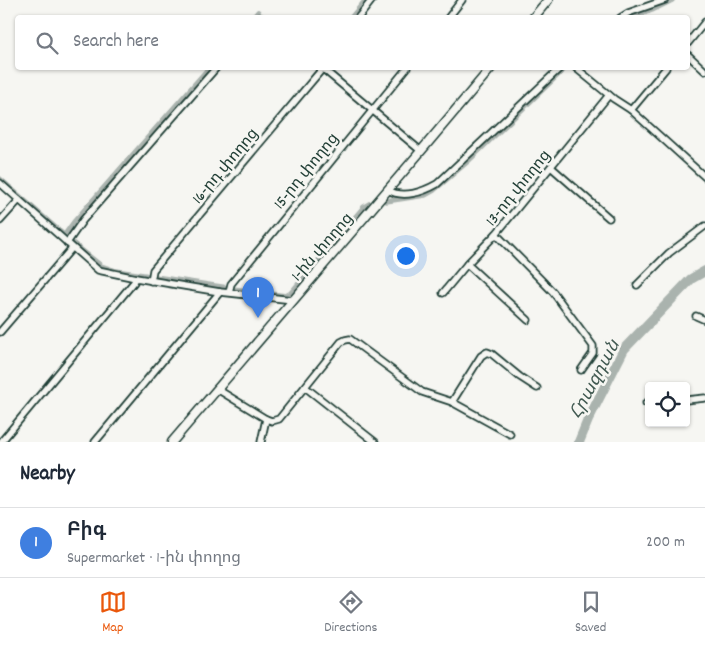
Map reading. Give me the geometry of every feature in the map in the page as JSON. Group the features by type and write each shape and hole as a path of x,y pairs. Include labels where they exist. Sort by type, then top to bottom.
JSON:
{"main road":[{"path":"536,15 548,0"},
{"name":"1-ին փողոց","path":"172,442 489,70"}],"street":[{"path":"360,15 372,0"},
{"path":"450,15 462,0"},
{"path":"625,15 665,0"},
{"path":"690,41 705,22"},
{"path":"690,57 705,70"},
{"path":"0,332 70,245 83,220 214,70"},
{"name":"16-րդ փողոց","path":"151,281 157,266 320,70"},
{"path":"324,70 421,151"},
{"name":"15-րդ փողոց","path":"229,292 231,284 405,70"},
{"path":"388,190 403,194 415,193 428,190 437,184 558,70"},
{"path":"578,70 631,110 705,177"},
{"path":"631,110 664,70"},
{"name":"13-րդ փողոց","path":"443,293 467,264 496,234 609,95"},
{"path":"551,167 609,218"},
{"path":"0,183 98,270 220,292 293,300"},
{"path":"0,221 19,200"},
{"path":"637,285 669,253 705,226"},
{"path":"496,234 553,292 593,346 593,353 581,370"},
{"path":"467,264 528,320"},
{"path":"1,442 136,278"},
{"path":"95,442 220,292"},
{"path":"696,316 705,320"},
{"path":"217,389 266,419 272,421 279,419 341,342 350,339 422,392 452,402 510,434"},
{"path":"452,402 481,356 487,352 537,388"},
{"path":"306,387 375,442"},
{"path":"690,400 705,398"},
{"path":"261,442 266,419"}],"waterway":[{"path":"354,15 366,0"},
{"path":"638,15 672,0"},
{"path":"64,236 74,222 207,70"},
{"path":"386,201 425,195 434,190 467,162 563,70"},
{"path":"0,179 67,238"},
{"path":"233,289 286,296 291,293 364,207 369,204"},
{"path":"71,242 101,266 116,271 150,276"},
{"name":"Հրազդան","path":"579,442 624,349 691,279 705,271"},
{"path":"155,277 228,288"}],"place":[{"name":"Բիգ","path":"258,318"}]}
